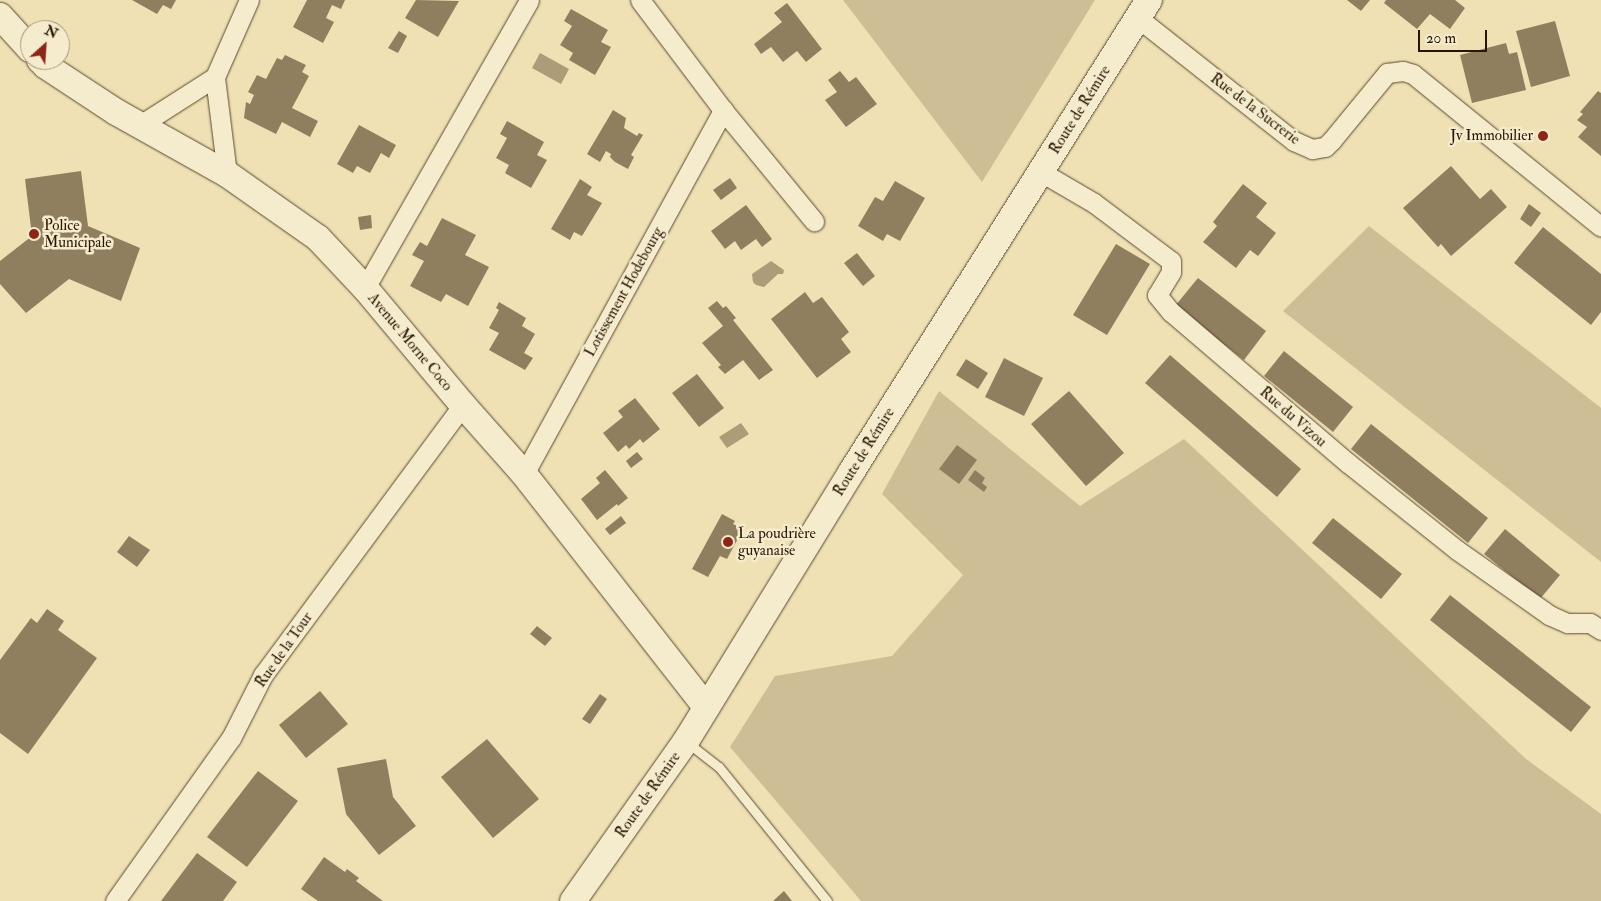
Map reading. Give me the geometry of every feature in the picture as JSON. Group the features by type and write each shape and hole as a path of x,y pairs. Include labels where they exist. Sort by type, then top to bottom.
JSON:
{"main road":[{"name":"Route de Rémire","path":"573,901 686,741 1143,9"},
{"path":"0,16 20,38"},
{"name":"Avenue Morne Coco","path":"52,70 140,125 227,174 318,238 365,288 463,406 524,474 706,707"}],"street":[{"path":"227,174 215,77 249,0"},
{"path":"365,288 529,0"},
{"path":"640,0 723,110 814,221"},
{"name":"Rue de la Sucrerie","path":"1143,9 1294,141 1312,149 1325,147 1387,74 1403,71 1413,74 1601,227"},
{"path":"140,125 215,77"},
{"name":"Lotissement Hodebourg","path":"524,474 723,110"},
{"name":"Rue du Vizou","path":"1040,172 1094,203 1171,262 1171,272 1157,295 1171,312 1348,464 1457,550 1549,615 1567,623 1590,623 1601,630"},
{"name":"Rue de la Tour","path":"115,901 231,738 263,675 463,406"}],"lane":[{"path":"686,741 719,767 827,901"}],"shaded area":[{"path":"843,0 1095,0 982,182"},
{"path":"540,53 569,69 561,84 532,68"},
{"path":"1369,226 1601,408 1601,562 1283,311"},
{"path":"771,261 784,270 783,274 778,274 764,287 756,285 753,282 752,274"},
{"path":"939,391 1080,506 1184,439 1526,759 1601,814 1601,901 861,901 730,747 775,676 892,656 963,575 882,494"},
{"path":"741,423 749,434 727,448 719,437"}],"building":[{"path":"132,0 176,0 171,9 163,5 157,14"},
{"path":"307,0 345,0 341,9 332,5 326,18 334,22 323,43 293,27"},
{"path":"416,0 459,1 438,37 405,18"},
{"path":"1347,0 1370,0 1361,11"},
{"path":"1386,0 1455,0 1465,8 1450,29 1430,14 1417,29 1384,3"},
{"path":"787,3 822,49 806,62 797,51 783,62 771,47 761,54 754,44 782,22 774,13"},
{"path":"571,9 608,30 601,42 611,47 595,75 569,60 573,53 560,45 572,26 564,21"},
{"path":"1555,21 1570,76 1531,87 1516,31"},
{"path":"399,31 407,36 398,53 388,48"},
{"path":"1506,43 1509,54 1517,52 1526,90 1472,103 1460,55"},
{"path":"285,55 306,65 302,72 309,76 292,108 318,121 310,137 282,122 276,134 244,118 246,102 250,104 254,95 248,92 257,75 266,79 277,58 282,60"},
{"path":"840,71 849,82 856,77 877,104 846,127 825,100 837,92 828,80"},
{"path":"1598,91 1601,93 1601,156 1578,137 1587,127 1577,120 1583,114 1580,112"},
{"path":"613,110 626,118 624,128 637,136 639,133 643,135 631,155 634,157 628,169 615,162 610,157 611,154 606,151 600,162 587,154"},
{"path":"507,121 544,142 537,155 547,160 531,188 505,173 509,165 496,158 507,138 500,134"},
{"path":"359,125 396,145 389,158 381,153 370,173 357,166 353,173 337,164"},
{"path":"1451,166 1480,199 1491,189 1507,207 1451,256 1441,244 1438,247 1403,208"},
{"path":"81,171 88,226 140,248 121,301 69,279 26,313 0,284 0,261 32,236 25,179"},
{"path":"730,178 737,188 721,200 713,190"},
{"path":"580,179 592,187 587,195 602,203 582,236 574,232 570,240 551,229"},
{"path":"895,181 925,198 900,241 887,234 883,241 858,226 875,197 883,201"},
{"path":"1243,184 1267,203 1256,217 1276,233 1258,256 1250,250 1236,268 1203,242 1217,226 1213,222"},
{"path":"1529,204 1541,213 1531,227 1520,219"},
{"path":"746,205 772,239 762,247 756,239 741,250 735,241 725,249 711,231"},
{"path":"371,215 372,228 360,230 358,217"},
{"path":"442,218 476,235 465,255 489,267 468,306 446,294 441,302 410,286 424,261 412,255 420,242 427,246"},
{"path":"1543,227 1601,274 1601,312 1591,325 1514,263"},
{"path":"1116,244 1150,264 1107,335 1073,315"},
{"path":"857,253 875,276 863,286 844,263"},
{"path":"1198,278 1266,331 1244,360 1175,306"},
{"path":"805,292 813,303 822,297 849,332 841,339 851,352 817,378 771,319"},
{"path":"717,301 723,308 726,306 736,318 733,320 773,370 759,380 743,360 725,374 718,367 721,365 702,343 723,326 708,308"},
{"path":"499,302 526,318 522,326 535,334 524,353 533,358 525,370 489,350 499,333 489,328 499,310 496,308"},
{"path":"1284,351 1353,407 1333,432 1264,376"},
{"path":"1170,355 1301,469 1277,497 1145,383"},
{"path":"1004,358 1043,378 1024,416 985,397"},
{"path":"966,359 988,373 978,389 956,375"},
{"path":"697,374 724,408 699,427 672,393"},
{"path":"1069,391 1124,453 1086,486 1031,424"},
{"path":"635,398 660,429 643,443 640,439 629,449 626,445 618,452 603,433 623,417 618,411"},
{"path":"1371,424 1488,518 1468,543 1351,449"},
{"path":"957,445 977,460 959,484 939,469"},
{"path":"637,452 643,459 631,468 626,461"},
{"path":"605,470 628,498 597,520 581,499 600,483 596,478"},
{"path":"975,470 985,478 982,483 987,487 984,492 968,480"},
{"path":"722,514 735,521 733,524 743,529 727,559 720,556 708,577 692,569"},
{"path":"621,516 626,523 610,535 605,529"},
{"path":"1333,518 1402,574 1381,599 1312,543"},
{"path":"1505,529 1560,575 1540,599 1484,554"},
{"path":"129,536 150,550 137,567 117,552"},
{"path":"1450,595 1591,707 1571,732 1430,620"},
{"path":"47,609 64,621 58,630 97,658 28,754 0,733 0,660 31,618 37,623"},
{"path":"537,626 552,638 545,646 530,634"},
{"path":"320,691 348,724 306,758 279,725"},
{"path":"600,694 607,699 590,724 582,719"},
{"path":"487,739 539,799 493,838 441,777"},
{"path":"386,759 393,797 416,826 379,855 346,814 337,768"},
{"path":"258,771 298,801 247,867 207,837"},
{"path":"197,853 237,882 223,901 161,901"},
{"path":"324,857 345,872 347,869 359,878 356,881 383,901 318,901 301,889"},
{"path":"784,891 792,901 773,901"}],"place":[{"name":"Jv Immobilier","path":"1543,136"},
{"name":"Police Municipale","path":"34,234"},
{"name":"La poudrière guyanaise","path":"728,542"}]}
